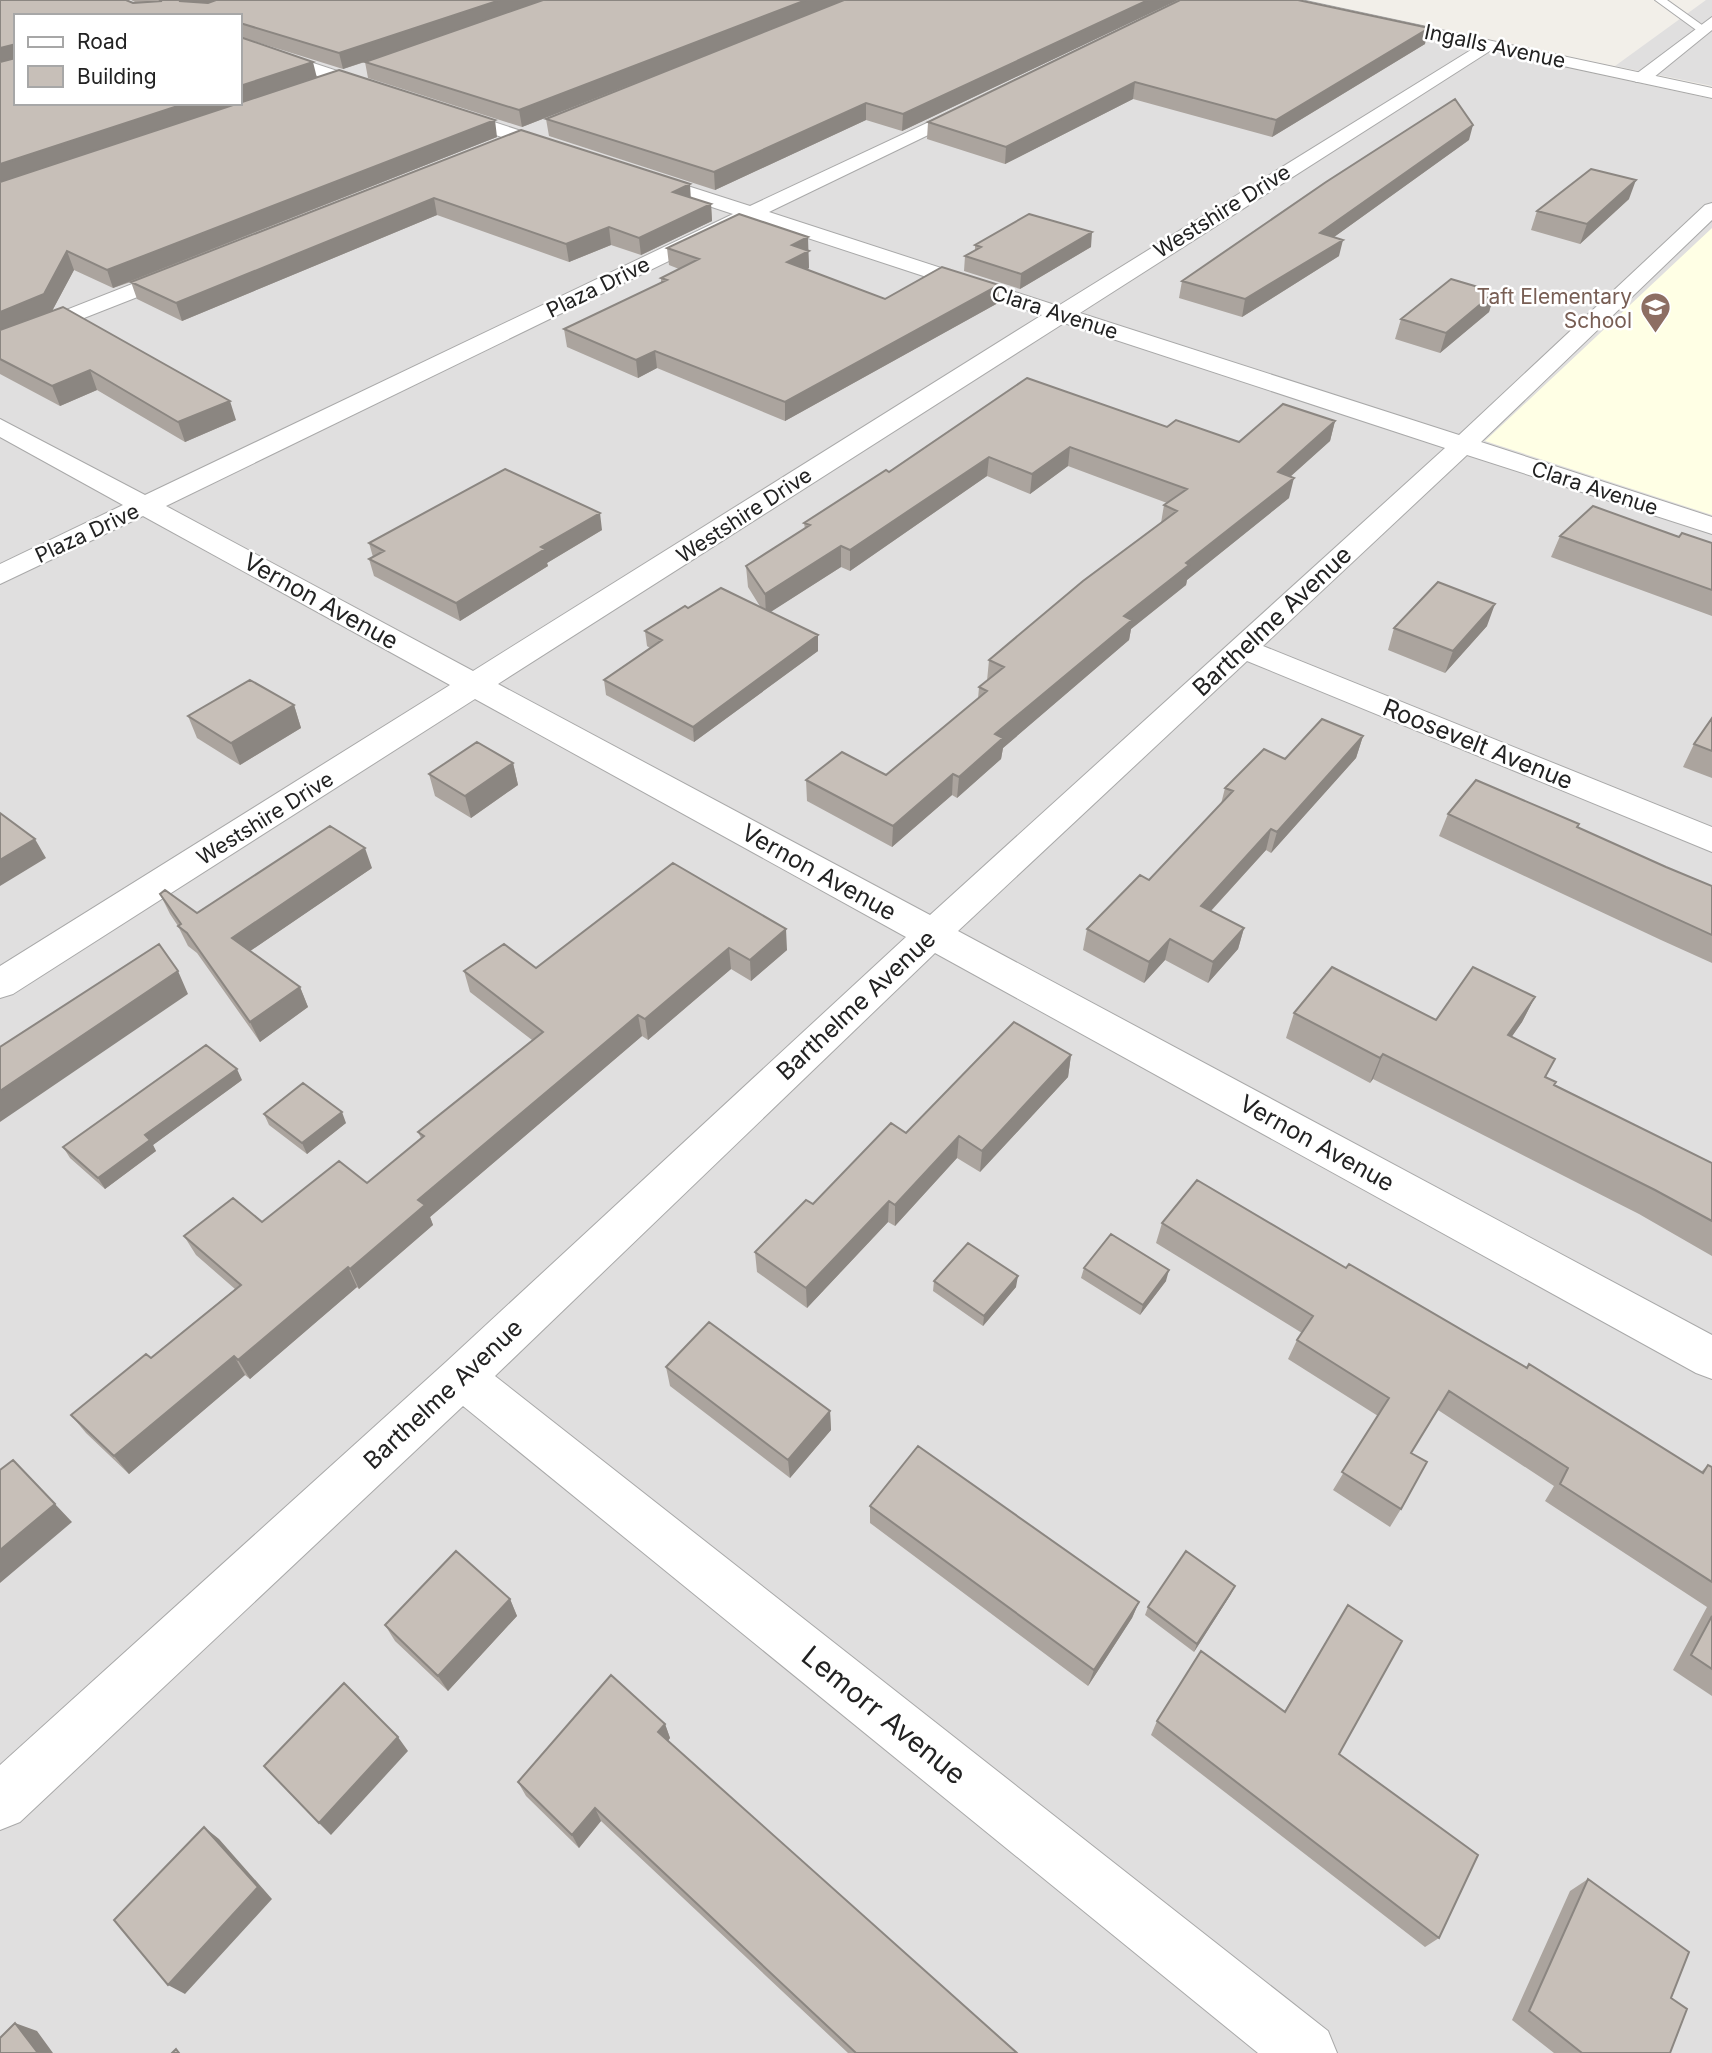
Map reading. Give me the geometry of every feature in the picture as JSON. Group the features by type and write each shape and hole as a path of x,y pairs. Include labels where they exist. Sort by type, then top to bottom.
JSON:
{"street":[{"name":"Ingalls Avenue","path":"1279,0 1712,93"},
{"path":"1642,78 1707,26"},
{"path":"242,45 392,95"},
{"name":"Westshire Drive","path":"0,984 1487,45"},
{"path":"315,87 367,69"},
{"name":"Plaza Drive","path":"0,575 999,95"},
{"path":"430,107 584,158"},
{"path":"493,147 545,127"},
{"name":"Clara Avenue","path":"622,171 1712,526"},
{"name":"Barthelme Avenue","path":"0,1802 462,1377 932,934 1463,445 1712,209"},
{"path":"0,344 208,261"},
{"name":"Vernon Avenue","path":"0,427 1712,1358"},
{"name":"Roosevelt Avenue","path":"1243,649 1712,839"},
{"name":"Lemorr Avenue","path":"462,1377 1306,2053"}],"lane":[{"path":"1660,0 1707,26"}],"shaded area":[{"path":"0,0 1246,0 1712,99 1712,2053 0,2053"},
{"path":"1706,0 1712,0 1712,86 1615,66"},
{"name":"Taft Elementary School","path":"1712,228 1712,515 1485,441"}],"building":[{"path":"0,0 126,0 133,3 182,0 179,1 208,3 216,0 500,0 339,53 242,24 242,14 14,14 14,105 181,105 0,164 0,62 12,59 12,45 0,48"},
{"path":"543,0 806,0 519,110 365,62"},
{"path":"844,0 1148,0 903,114 866,103 714,172 546,119"},
{"path":"1180,0 1298,0 1429,28 1276,120 1135,82 1006,147 928,122"},
{"path":"242,38 313,62 242,85"},
{"path":"339,70 495,120 107,270 67,251 44,294 0,312 0,182 233,105 242,105 242,102"},
{"path":"1455,99 1473,125 1320,233 1343,240 1245,299 1182,281 1326,182"},
{"path":"521,130 690,184 673,192 711,204 639,238 609,227 566,244 434,198 176,303 131,282"},
{"path":"1591,169 1636,180 1587,224 1537,211"},
{"path":"739,214 808,237 792,245 809,251 787,262 885,299 942,267 999,285 785,402 655,351 636,360 564,329 667,280 661,278 699,259 667,248"},
{"path":"1029,214 1092,232 1021,274 965,256 981,247 975,245"},
{"path":"1451,279 1495,292 1446,333 1401,319"},
{"path":"63,307 230,401 178,422 90,370 52,386 0,359 0,330"},
{"path":"1027,378 1167,427 1176,420 1239,442 1283,404 1335,421 1278,472 1294,478 1124,616 1132,620 995,734 1003,738 959,777 953,774 893,826 806,780 842,752 886,775 987,691 979,687 1004,667 989,660 1083,581 1177,511 1164,505 1187,489 1070,447 1032,474 989,457 850,550 841,546 765,594 746,566 810,525 804,523 886,470 889,472"},
{"path":"505,469 600,513 541,547 545,549 456,603 369,559 384,551 369,543"},
{"path":"1593,506 1679,537 1682,533 1712,543 1712,590 1560,536"},
{"path":"1438,582 1495,604 1453,651 1394,628"},
{"path":"721,588 818,635 693,727 604,680 662,640 645,631"},
{"path":"250,680 294,705 231,743 188,716"},
{"path":"1712,718 1712,751 1694,744"},
{"path":"1322,719 1363,736 1277,832 1271,829 1201,906 1244,928 1213,962 1170,939 1149,962 1087,929 1140,875 1149,880 1233,791 1225,788 1264,749 1285,759"},
{"path":"477,742 513,763 465,796 429,774"},
{"path":"1476,780 1712,886 1712,935 1448,814"},
{"path":"0,813 35,839 0,860"},
{"path":"330,826 365,848 232,938 300,987 250,1022 187,933 178,926 181,924 160,894 165,890 197,913"},
{"path":"673,863 786,929 750,960 729,948 645,1019 638,1015 418,1200 425,1205 350,1269 348,1267 238,1360 234,1356 114,1456 71,1415 146,1354 151,1358 241,1285 184,1236 233,1198 262,1222 339,1161 367,1183 424,1136 418,1132 543,1032 464,971 504,944 536,968"},
{"path":"159,944 178,971 0,1091 0,1047"},
{"path":"1332,967 1436,1020 1473,967 1535,997 1508,1035 1555,1059 1545,1077 1556,1082 1554,1085 1712,1163 1712,1221 1383,1054 1380,1058 1294,1013"},
{"path":"1014,1022 1071,1055 982,1151 959,1136 895,1205 889,1201 806,1288 755,1252 806,1200 813,1204 891,1123 906,1133"},
{"path":"206,1045 237,1069 145,1135 150,1140 98,1178 63,1147"},
{"path":"303,1083 342,1112 302,1143 264,1114"},
{"path":"1197,1180 1346,1268 1349,1264 1527,1368 1529,1364 1703,1473 1708,1465 1712,1467 1712,1582 1560,1484 1568,1468 1449,1391 1411,1453 1427,1462 1401,1509 1342,1472 1389,1398 1297,1340 1313,1316 1162,1223"},
{"path":"1111,1234 1169,1270 1143,1305 1084,1268"},
{"path":"968,1243 1018,1276 984,1316 934,1281"},
{"path":"709,1322 830,1411 788,1460 666,1367"},
{"path":"918,1446 1139,1602 1094,1670 870,1506"},
{"path":"13,1460 55,1504 0,1550 0,1470"},
{"path":"456,1551 510,1599 438,1676 385,1625"},
{"path":"1186,1551 1235,1586 1197,1644 1148,1607"},
{"path":"1348,1605 1402,1641 1339,1754 1478,1855 1439,1938 1157,1721 1201,1651 1285,1712"},
{"path":"1712,1616 1712,1669 1691,1655"},
{"path":"611,1675 665,1724 658,1732 1017,2053 856,2053 595,1808 572,1835 518,1782"},
{"path":"344,1683 398,1737 319,1823 264,1766"},
{"path":"204,1827 258,1887 168,1985 114,1920"},
{"path":"1588,1879 1689,1952 1671,1998 1687,2009 1670,2053 1582,2053 1529,2011"},
{"path":"15,2023 38,2053 0,2053 0,2038"}],"place":[{"name":"Taft Elementary School","path":"1655,335"}]}
